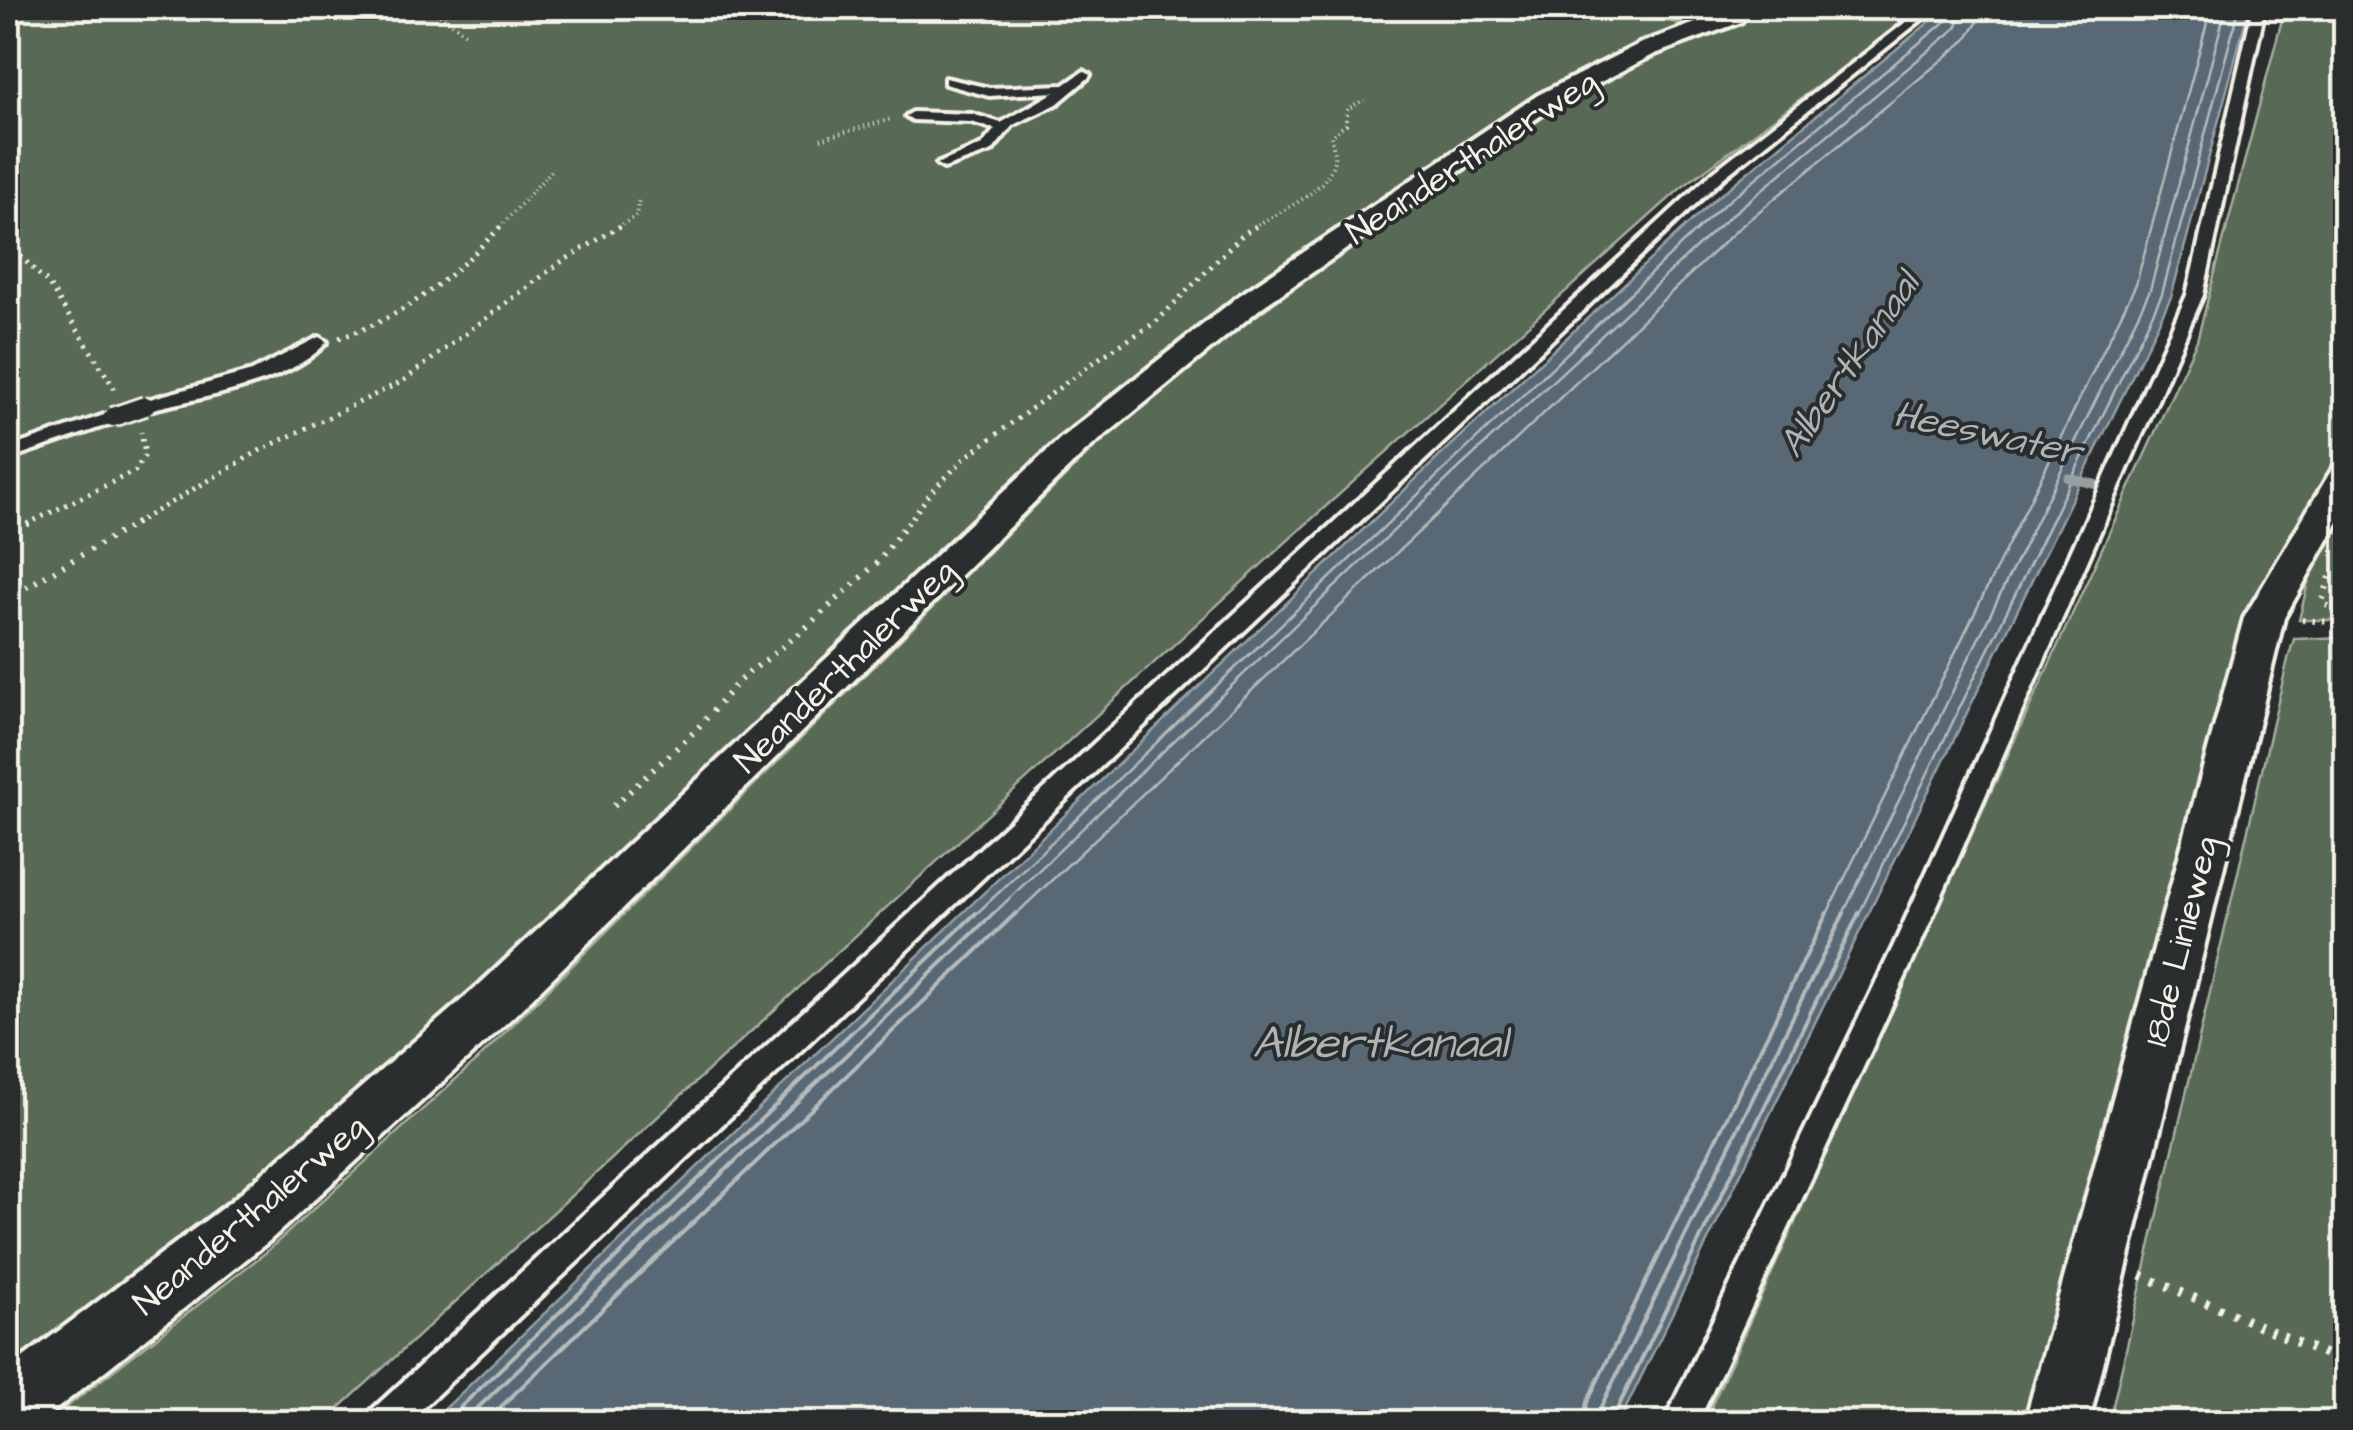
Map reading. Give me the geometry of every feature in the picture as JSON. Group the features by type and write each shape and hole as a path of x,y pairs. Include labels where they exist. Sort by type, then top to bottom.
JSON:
{"street":[{"name":"Neanderthalerweg","path":"8,1408 249,1222 498,999 1074,444 1251,301 1547,100 1646,49 1733,17 1740,8"},
{"name":"18de Linieweg","path":"2057,1422 2264,618 2346,476"}],"lane":[{"path":"384,1422 1718,175 1930,8"},
{"path":"1681,1422 1907,945 2195,296 2259,8"},
{"path":"944,164 987,148 1001,128 1079,81 1000,93 970,90 949,80"},
{"path":"1000,93 1018,116"},
{"path":"913,116 972,118 1001,128"},
{"path":"8,454 192,391 238,382 304,354 318,342"}],"path":[{"path":"432,8 466,33"},
{"path":"614,806 660,766 740,680 800,633 878,562 932,492 966,457 1156,322 1243,234 1310,193 1328,174 1334,160 1331,136 1346,124 1346,110 1364,100"},
{"path":"821,139 913,116"},
{"path":"318,342 370,331 429,295 552,171"},
{"path":"8,598 259,452 404,380 558,264 636,216 639,198"},
{"path":"2331,574 2322,602 2346,618"},
{"path":"2099,1256 2346,1363"}],"green space":[{"path":"8,8 1594,8 1690,25 1566,79 1446,155 1252,288 1005,502 228,1217 8,1385"},
{"path":"1747,8 1911,8 1893,30 1681,188 1285,543 324,1422 47,1422 265,1253 479,1058 1120,422 1255,316 1516,131 1592,85 1722,27"},
{"path":"2285,8 2345,8 2345,466 2300,539 2082,1422 1704,1422 2197,340"},
{"path":"2334,532 2345,533 2345,620 2299,620 2311,570"},
{"path":"2345,637 2345,1422 2109,1422 2294,639"}],"water":[{"name":"Albertkanaal","path":"1946,8 2249,8 2171,297 1619,1422 431,1422 1441,455 1714,200"}],"waterway":[{"name":"Heeswater","path":"2068,478 2098,485"}]}
